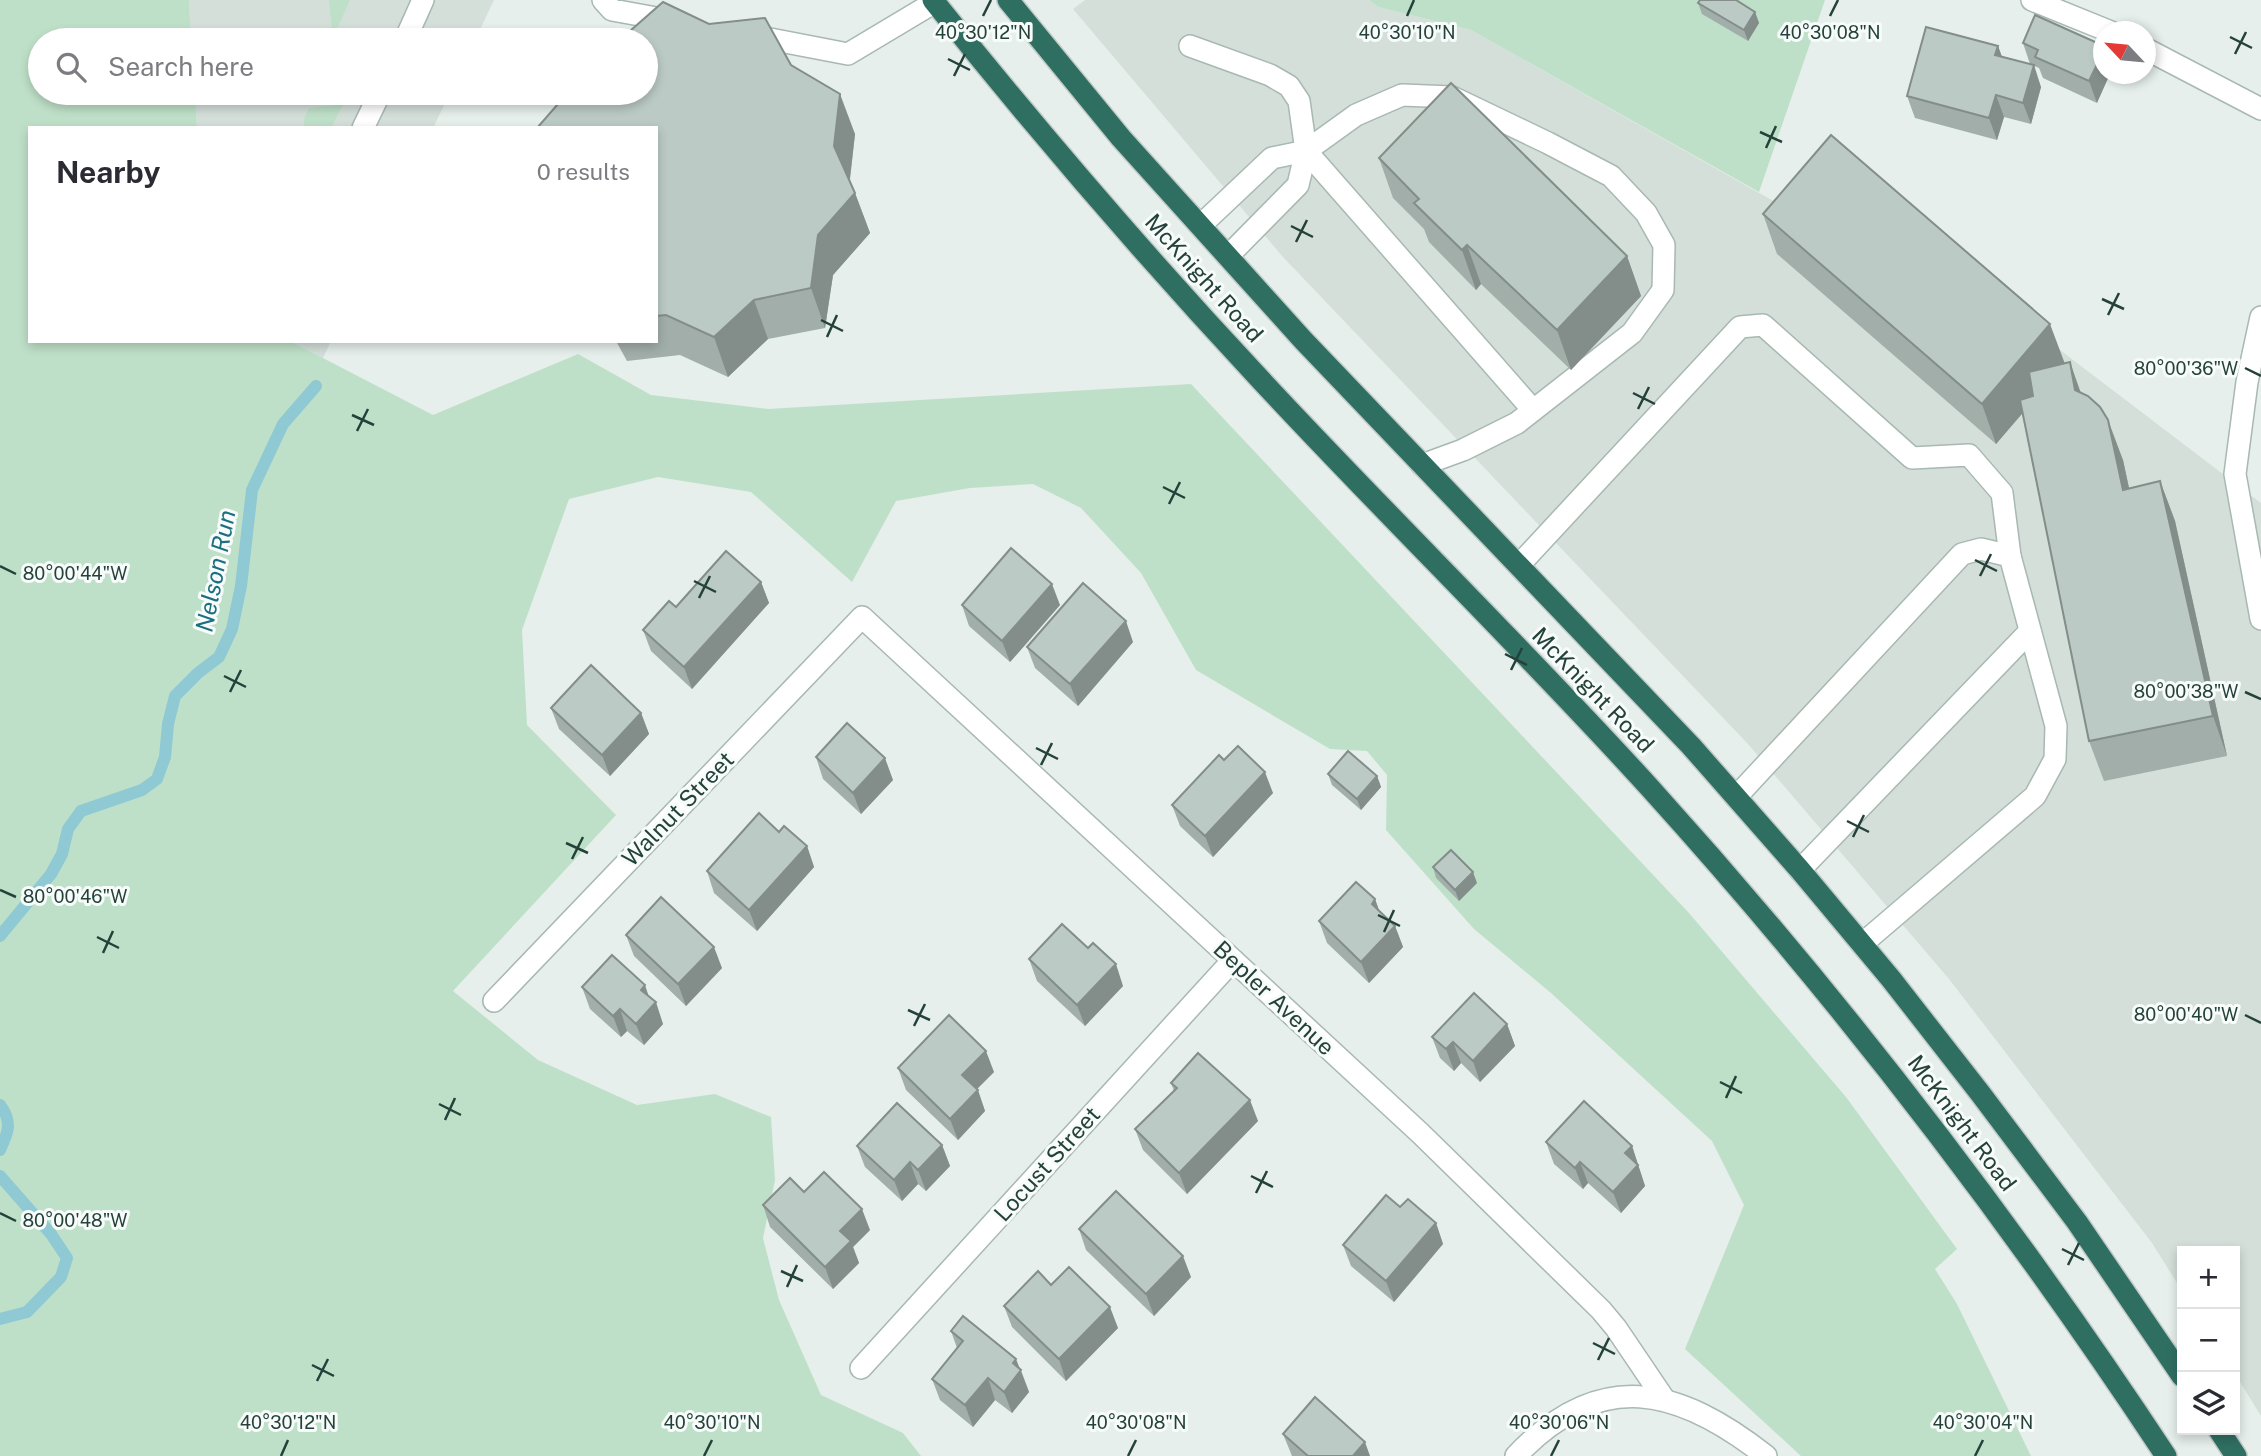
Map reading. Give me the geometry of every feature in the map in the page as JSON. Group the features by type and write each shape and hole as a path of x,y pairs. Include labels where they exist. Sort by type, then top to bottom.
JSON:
{"highway":[{"name":"McKnight Road","path":"1008,0 1121,138 1303,340 1691,746 1800,870 1980,1093 2077,1222 2179,1372"},
{"name":"McKnight Road","path":"934,1 1076,175 1260,380 1648,786 1749,900 1846,1016 1942,1139 2029,1256 2166,1456"},
{"path":"2222,1435 2236,1456"}],"street":[{"path":"411,28 424,0"},
{"path":"603,0 612,9 689,24"},
{"path":"2032,0 2093,25"},
{"path":"728,31 848,54 934,1"},
{"path":"1190,46 1270,75 1289,86 1299,101 1306,151 1298,185 1228,256"},
{"path":"2156,54 2261,109"},
{"path":"1201,225 1272,158 1306,151 1356,115 1402,95 1452,97 1611,176 1646,213 1664,245 1663,290 1633,332 1517,423 1422,465"},
{"path":"364,126 374,105"},
{"path":"1306,151 1533,410"},
{"path":"2261,317 2247,382 2235,474 2261,619"},
{"path":"1519,565 1740,327 1763,325 1912,458 1969,455 2002,493 2010,556 2056,726 2056,759 2035,796 1862,944"},
{"path":"1735,797 1962,554 1981,549 2010,556"},
{"name":"Bepler Avenue","path":"862,617 1420,1133 1601,1310 1664,1399"},
{"name":"Walnut Street","path":"494,1001 862,617"},
{"path":"1800,870 2030,631"},
{"name":"Locust Street","path":"860,1368 1233,960"},
{"path":"1516,1456 1545,1429 1568,1413 1591,1403 1639,1396 1664,1399 1714,1419 1766,1456"}],"shaded area":[{"path":"189,0 494,0 481,28 190,28"},
{"path":"1085,0 1369,0 1378,7 1471,30 1800,216 1845,166 2060,350 2261,503 2261,1416 2240,1382 2240,1246 2177,1246 2177,1283 2152,1243 1949,979 1748,744 1283,257 1073,9"},
{"path":"196,105 444,105 434,126 197,126"},
{"path":"294,343 330,343 323,358"}],"green space":[{"path":"0,0 189,0 190,28 28,28 28,105 196,105 197,126 28,126 28,343 294,343 433,415 578,354 651,395 768,409 1191,384 1689,913 1846,1097 1957,1249 1935,1269 1957,1304 2031,1456 1801,1456 1685,1349 1744,1205 1712,1141 1551,993 1474,929 1386,830 1387,775 1367,751 1330,749 1196,670 1141,573 1081,508 1033,484 970,488 896,501 852,582 751,492 658,477 569,499 522,630 527,725 616,815 453,991 538,1060 637,1105 715,1094 771,1117 775,1180 763,1238 779,1300 821,1395 903,1433 921,1456 0,1456"},
{"path":"329,0 350,0 337,28 332,28"},
{"path":"1369,0 1825,0 1759,192 1471,30 1378,7"},
{"path":"343,105 332,126 304,126 309,108"}],"building":[{"path":"1700,0 1736,0 1755,12 1744,30 1698,3"},
{"path":"663,2 709,24 765,18 791,65 840,94 834,146 855,193 818,235 811,288 754,300 714,337 666,315 658,316 658,126 539,126 557,105 658,105 658,28 633,28"},
{"path":"2035,15 2093,41 2093,73 2089,81 2035,57 2038,50 2023,43"},
{"path":"1926,27 1998,46 1995,55 2034,65 2023,103 1996,95 1989,118 1907,96"},
{"path":"1451,83 1627,256 1557,330 1467,245 1462,250 1414,203 1419,199 1379,158"},
{"path":"1831,135 2050,324 1982,404 1763,214"},
{"path":"2070,362 2075,390 2088,396 2100,407 2108,420 2123,490 2160,481 2213,716 2089,741 2020,400 2033,396 2029,372"},
{"path":"1011,548 1052,584 1002,641 962,605"},
{"path":"726,551 761,582 684,667 643,630 669,601 676,607"},
{"path":"1083,583 1126,621 1070,684 1027,647"},
{"path":"591,665 641,713 602,755 551,708"},
{"path":"847,723 885,758 853,793 816,757"},
{"path":"1238,746 1265,772 1205,836 1172,805 1219,755 1224,760"},
{"path":"1348,751 1377,776 1357,799 1328,774"},
{"path":"759,813 779,832 784,826 807,846 749,910 707,871"},
{"path":"1451,850 1473,872 1455,890 1433,867"},
{"path":"1356,882 1375,899 1372,904 1395,926 1361,962 1319,921"},
{"path":"661,897 714,947 678,984 626,935"},
{"path":"1062,924 1088,948 1093,943 1116,964 1077,1005 1029,959"},
{"path":"612,955 645,985 641,990 656,1002 636,1024 620,1009 613,1016 582,987"},
{"path":"1474,993 1507,1024 1473,1061 1453,1042 1446,1049 1432,1037"},
{"path":"949,1015 986,1051 962,1075 978,1090 950,1119 898,1068"},
{"path":"1198,1053 1250,1100 1179,1173 1135,1129 1177,1088 1171,1083"},
{"path":"1584,1101 1632,1146 1625,1153 1638,1165 1613,1192 1580,1162 1575,1168 1546,1142"},
{"path":"897,1103 942,1145 918,1170 910,1162 894,1180 857,1146"},
{"path":"824,1172 862,1209 840,1231 851,1241 825,1267 763,1205 790,1178 804,1192"},
{"path":"1116,1191 1183,1256 1146,1294 1079,1229"},
{"path":"1386,1195 1400,1207 1408,1199 1436,1223 1386,1281 1343,1245"},
{"path":"1069,1267 1110,1307 1059,1359 1004,1306 1038,1271 1051,1285"},
{"path":"963,1316 1016,1359 1013,1363 1021,1370 1004,1392 988,1378 965,1405 932,1379 963,1341 951,1331"},
{"path":"1315,1397 1365,1442 1353,1456 1308,1456 1283,1434"}],"waterway":[{"name":"Nelson Run","path":"0,936 51,874 62,854 68,829 81,811 142,790 157,779 165,757 168,724 175,696 219,657 232,629 241,586 252,490 283,424 316,386"},
{"name":"Nelson Run","path":"0,1105 8,1122 0,1150"},
{"name":"Nelson Run","path":"0,1176 51,1234 67,1258 61,1277 27,1312 0,1319"}]}
